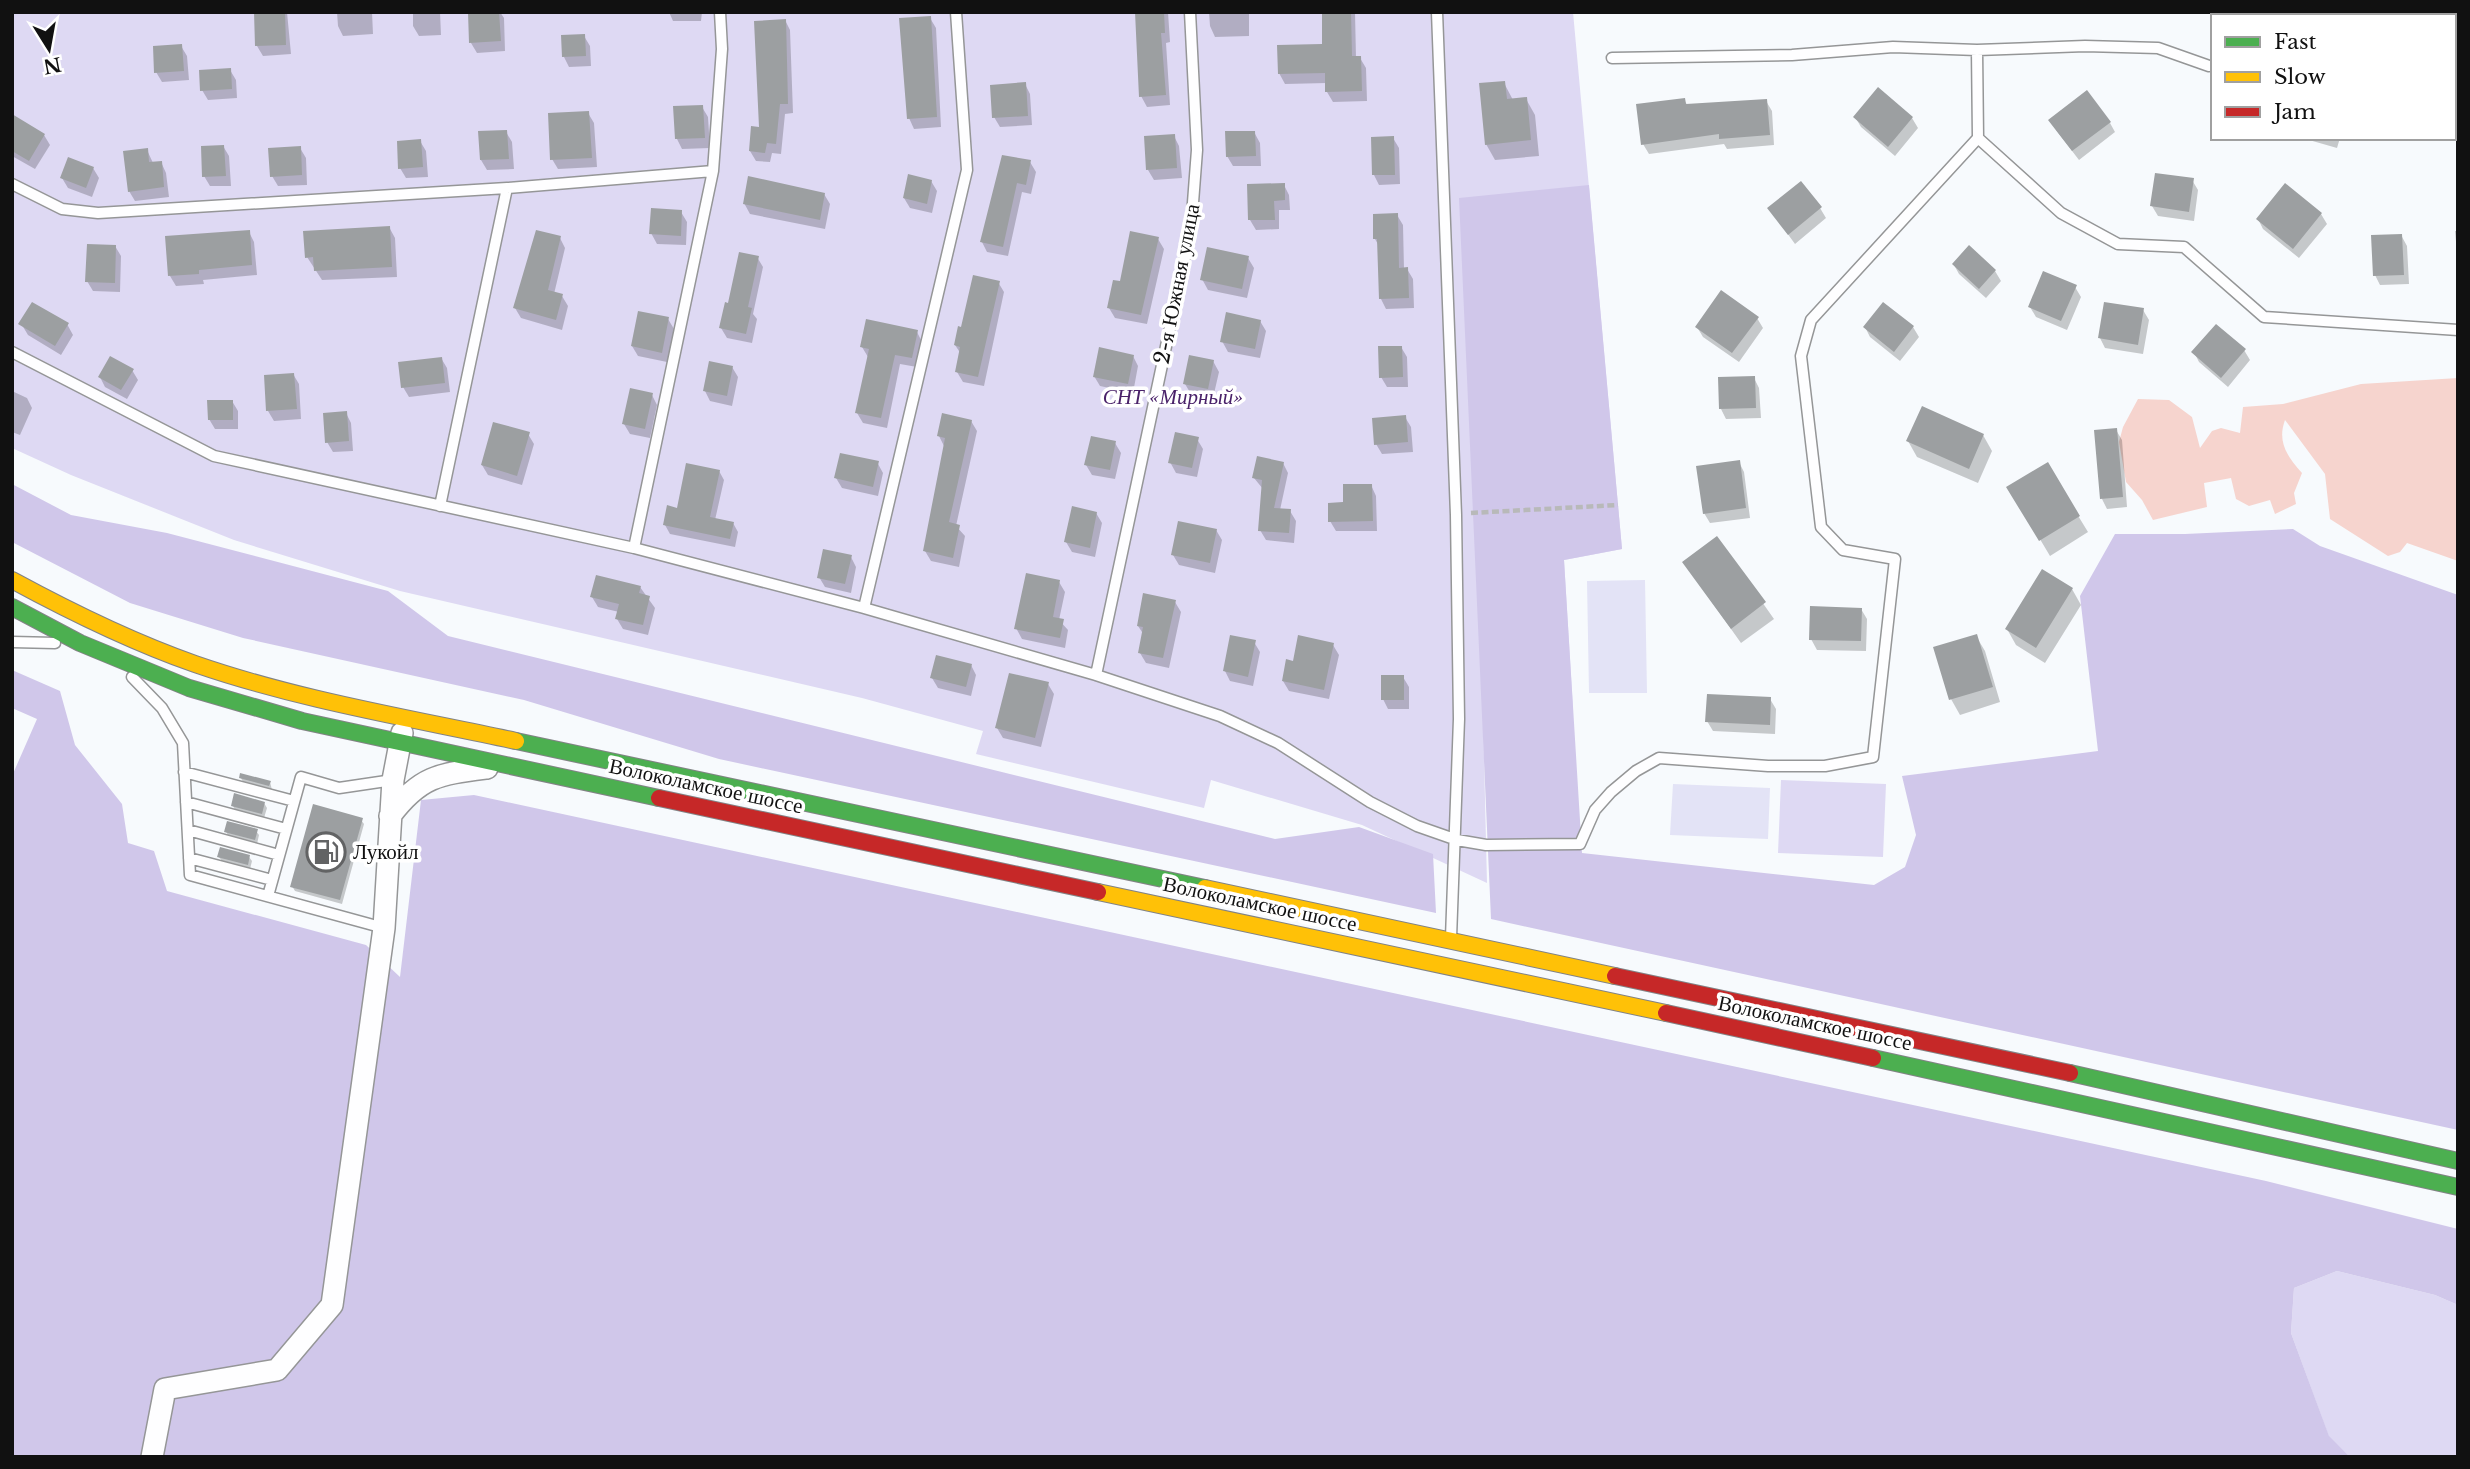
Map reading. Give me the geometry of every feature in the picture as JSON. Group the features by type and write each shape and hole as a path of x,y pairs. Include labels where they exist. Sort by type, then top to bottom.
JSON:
{"main road":[{"name":"Волоколамское шоссе","path":"12,580 72,613 195,664 307,696 2117,1083 2458,1161"},
{"name":"Волоколамское шоссе","path":"12,607 80,643 189,688 302,720 1445,965 2458,1187"}],"street":[{"path":"152,1457 165,1389 277,1370 332,1305 384,928 393,780 405,716"},
{"path":"390,816 408,792 428,780 453,772 508,766"}],"lane":[{"path":"634,548 713,171 722,49 720,12"},
{"path":"864,608 967,170 956,12"},
{"name":"2-я Южная улица","path":"1096,675 1191,229 1197,150 1190,12"},
{"path":"1437,12 1456,515 1460,719 1451,941 1445,965"},
{"path":"1612,58 1792,55 1893,47 1978,50 2085,46 2158,48 2209,66"},
{"path":"12,352 214,456 634,548 864,608 1096,675 1232,722 1278,743 1370,802 1417,826 1457,840 1486,845 1580,844 1595,810 1611,792 1636,771 1659,758 1769,766 1825,766 1873,757 1895,559 1843,550 1821,527 1801,356 1811,320 1978,138 1978,50"},
{"path":"1978,138 2061,213 2118,244 2183,247 2264,317 2458,330"},
{"path":"12,184 62,209 98,213 508,188 713,171"},
{"path":"440,506 508,188"},
{"path":"12,642 80,643"},
{"path":"111,656 162,708 183,743 190,875 384,928"},
{"path":"184,772 294,802"},
{"path":"268,896 301,777 339,788 393,780"},
{"path":"186,802 286,829"},
{"path":"188,830 279,855"},
{"path":"189,858 272,880"}],"path":[{"path":"1456,515 1618,505"}],"green space":[{"name":"СНТ «Мирный»","path":"12,12 1573,12 1622,549 1564,560 1573,709 1483,716 1487,883 1362,825 1211,780 1204,808 976,754 983,731 862,698 400,591 234,540 71,475 12,448"},
{"path":"1781,780 1886,784 1883,857 1778,853"},
{"path":"2337,1271 2435,1295 2458,1305 2458,1457 2350,1457 2329,1437 2291,1333 2294,1288"}],"shaded area":[{"path":"1589,185 1622,549 1564,560 1582,853 1874,885 1905,867 1916,835 1902,776 2098,751 2080,596 2115,534 2293,529 2320,546 2458,595 2458,1130 1491,919 1459,198"},
{"path":"2458,378 2458,561 2407,543 2400,552 2388,556 2330,519 2325,474 2285,420 2283,442 2292,461 2302,473 2294,493 2296,504 2275,514 2270,500 2249,506 2236,499 2231,478 2204,483 2207,507 2153,520 2142,500 2126,482 2119,442 2123,427 2138,399 2169,400 2192,417 2200,448 2212,431 2221,428 2240,433 2243,407 2283,404 2361,384"},
{"path":"12,484 71,515 167,533 388,591 448,636 1275,839 1359,827 1433,854 1436,913 719,759 524,700 243,638 130,603 12,542"},
{"path":"1645,580 1647,693 1589,693 1587,581"},
{"path":"12,670 60,691 75,745 122,804 128,843 154,851 167,891 366,945 400,977 421,800 474,795 2266,1181 2458,1229 2458,1305 2435,1295 2337,1271 2294,1288 2291,1333 2329,1436 2350,1457 12,1457 12,776 37,719 12,708"},
{"path":"1673,784 1770,788 1768,839 1670,835"}],"building":[{"path":"254,12 285,12 286,45 255,46"},
{"path":"468,12 499,12 501,41 469,43"},
{"path":"1135,12 1164,12 1165,33 1161,33 1166,95 1139,97"},
{"path":"1322,12 1351,12 1352,56 1361,56 1362,91 1325,92 1325,73 1278,74 1277,45 1322,44"},
{"path":"931,16 937,117 907,119 899,18"},
{"path":"786,19 788,104 780,104 776,144 767,143 765,153 749,151 751,126 759,127 754,21"},
{"path":"585,34 586,56 562,57 561,35"},
{"path":"182,44 184,71 154,73 153,46"},
{"path":"231,68 232,89 200,91 199,70"},
{"path":"1505,81 1507,99 1527,97 1531,140 1485,145 1479,83"},
{"path":"1026,82 1028,116 992,118 990,85"},
{"path":"1878,87 1913,117 1888,147 1853,117"},
{"path":"2087,90 2111,122 2072,151 2048,120"},
{"path":"1685,98 1686,104 1767,99 1770,135 1719,139 1719,134 1641,145 1636,104"},
{"path":"703,105 705,138 675,139 673,106"},
{"path":"589,111 592,158 550,160 548,113"},
{"path":"12,114 45,134 29,161 12,151"},
{"path":"507,130 509,159 480,160 478,131"},
{"path":"1225,131 1255,131 1256,156 1226,157"},
{"path":"1175,134 1177,168 1146,170 1144,136"},
{"path":"1394,136 1395,175 1372,175 1371,137"},
{"path":"421,139 423,167 398,169 397,141"},
{"path":"224,145 226,176 202,177 201,146"},
{"path":"301,146 302,175 270,177 268,148"},
{"path":"148,148 149,162 162,161 164,187 128,192 123,151"},
{"path":"1002,155 1031,160 1026,185 1017,183 1003,247 980,242"},
{"path":"68,157 94,167 86,188 60,178"},
{"path":"2155,173 2194,178 2189,212 2150,206"},
{"path":"908,174 932,180 927,204 903,198"},
{"path":"748,176 825,193 820,220 743,204"},
{"path":"1801,181 1822,207 1788,235 1767,208"},
{"path":"1285,183 1285,200 1274,201 1275,220 1248,220 1247,184"},
{"path":"2285,183 2322,213 2293,249 2256,219"},
{"path":"651,208 682,210 681,236 649,234"},
{"path":"1398,213 1399,268 1408,267 1409,298 1379,299 1377,239 1373,239 1373,214"},
{"path":"390,226 392,267 314,271 313,257 305,258 303,231"},
{"path":"250,230 252,265 168,276 165,236"},
{"path":"536,230 561,236 548,290 563,294 556,320 513,308"},
{"path":"1130,231 1159,237 1141,315 1107,308 1113,280 1120,281"},
{"path":"2402,234 2404,275 2373,276 2371,235"},
{"path":"87,244 116,245 115,283 85,282"},
{"path":"1969,245 1996,270 1979,289 1952,264"},
{"path":"1207,247 1249,256 1242,289 1200,280"},
{"path":"739,252 759,256 748,307 752,308 746,334 719,328 725,302 728,303"},
{"path":"2043,271 2077,285 2061,321 2028,307"},
{"path":"973,275 1000,281 978,377 955,372 960,347 954,345"},
{"path":"1721,290 1759,317 1732,353 1695,327"},
{"path":"32,302 69,323 55,346 18,324"},
{"path":"1883,302 1914,326 1894,352 1863,327"},
{"path":"2104,302 2144,308 2138,345 2098,338"},
{"path":"638,311 669,317 662,353 631,346"},
{"path":"1226,312 1261,320 1255,349 1220,342"},
{"path":"866,319 918,330 912,358 895,355 881,418 855,413 869,349 860,347"},
{"path":"2216,324 2246,349 2221,378 2191,352"},
{"path":"1378,346 1402,346 1403,377 1379,378"},
{"path":"1099,347 1134,355 1128,384 1093,377"},
{"path":"1189,355 1214,360 1208,389 1183,384"},
{"path":"110,356 134,369 121,390 98,377"},
{"path":"442,357 445,383 401,388 398,362"},
{"path":"709,361 733,366 727,396 703,391"},
{"path":"294,373 297,409 266,411 264,375"},
{"path":"1755,376 1756,408 1719,409 1718,377"},
{"path":"630,388 653,393 645,429 622,424"},
{"path":"207,400 233,400 233,420 208,420"},
{"path":"1922,406 1984,434 1969,469 1906,441"},
{"path":"347,411 349,441 325,443 323,413"},
{"path":"942,413 972,420 949,522 960,525 953,558 923,551 945,438 937,436"},
{"path":"1406,415 1408,442 1374,445 1372,418"},
{"path":"493,422 530,432 517,476 481,465"},
{"path":"2117,428 2123,497 2100,499 2094,430"},
{"path":"1175,432 1199,437 1192,468 1168,463"},
{"path":"1091,436 1116,441 1110,470 1084,465"},
{"path":"840,453 879,461 873,487 834,478"},
{"path":"1257,456 1284,462 1274,508 1291,509 1289,533 1258,531 1262,480 1252,478"},
{"path":"1740,460 1746,508 1703,514 1696,466"},
{"path":"2048,462 2080,516 2039,541 2006,487"},
{"path":"686,463 720,470 710,517 734,522 730,539 663,525 667,505 677,508"},
{"path":"1343,484 1372,484 1373,521 1328,522 1328,503 1343,502"},
{"path":"1072,506 1097,512 1090,548 1064,542"},
{"path":"1178,521 1217,529 1210,563 1171,555"},
{"path":"1717,536 1766,602 1731,629 1682,562"},
{"path":"823,549 852,555 845,584 817,578"},
{"path":"2042,569 2073,588 2036,648 2005,629"},
{"path":"1026,573 1060,580 1053,617 1064,619 1060,638 1014,629"},
{"path":"596,575 641,586 639,593 650,596 643,625 615,619 619,604 590,597"},
{"path":"1143,593 1176,600 1163,658 1138,653 1143,627 1137,626"},
{"path":"1810,606 1862,608 1861,641 1809,640"},
{"path":"1977,634 1993,687 1949,700 1933,647"},
{"path":"1230,635 1256,640 1248,677 1223,671"},
{"path":"1298,635 1334,643 1324,690 1282,681 1286,659 1293,661"},
{"path":"936,655 972,664 966,687 930,678"},
{"path":"1009,673 1049,682 1035,738 995,728"},
{"path":"1381,675 1404,675 1404,700 1381,700"},
{"path":"1707,694 1771,697 1770,725 1705,722"},
{"path":"240,773 271,781 269,786 239,778"},
{"path":"234,793 265,802 262,814 231,806"},
{"name":"Лукойл","path":"313,804 363,818 340,900 290,887"},
{"path":"227,821 258,829 255,840 224,832"},
{"path":"220,847 250,855 248,865 217,857"}],"traffic: fast":[{"path":"12,607 80,643 189,688 302,721 659,798"},
{"path":"516,741 1205,888"},
{"path":"1873,1058 2458,1187"},
{"path":"2070,1073 2458,1161"}],"traffic: slow":[{"path":"12,580 125,636 234,677 354,707 516,741"},
{"path":"1205,888 1615,976"},
{"path":"1098,892 1666,1013"}],"traffic: jam":[{"path":"659,798 1098,892"},
{"path":"1615,976 2070,1073"},
{"path":"1666,1013 1873,1058"}],"place":[{"name":"Лукойл","path":"326,852"}]}
